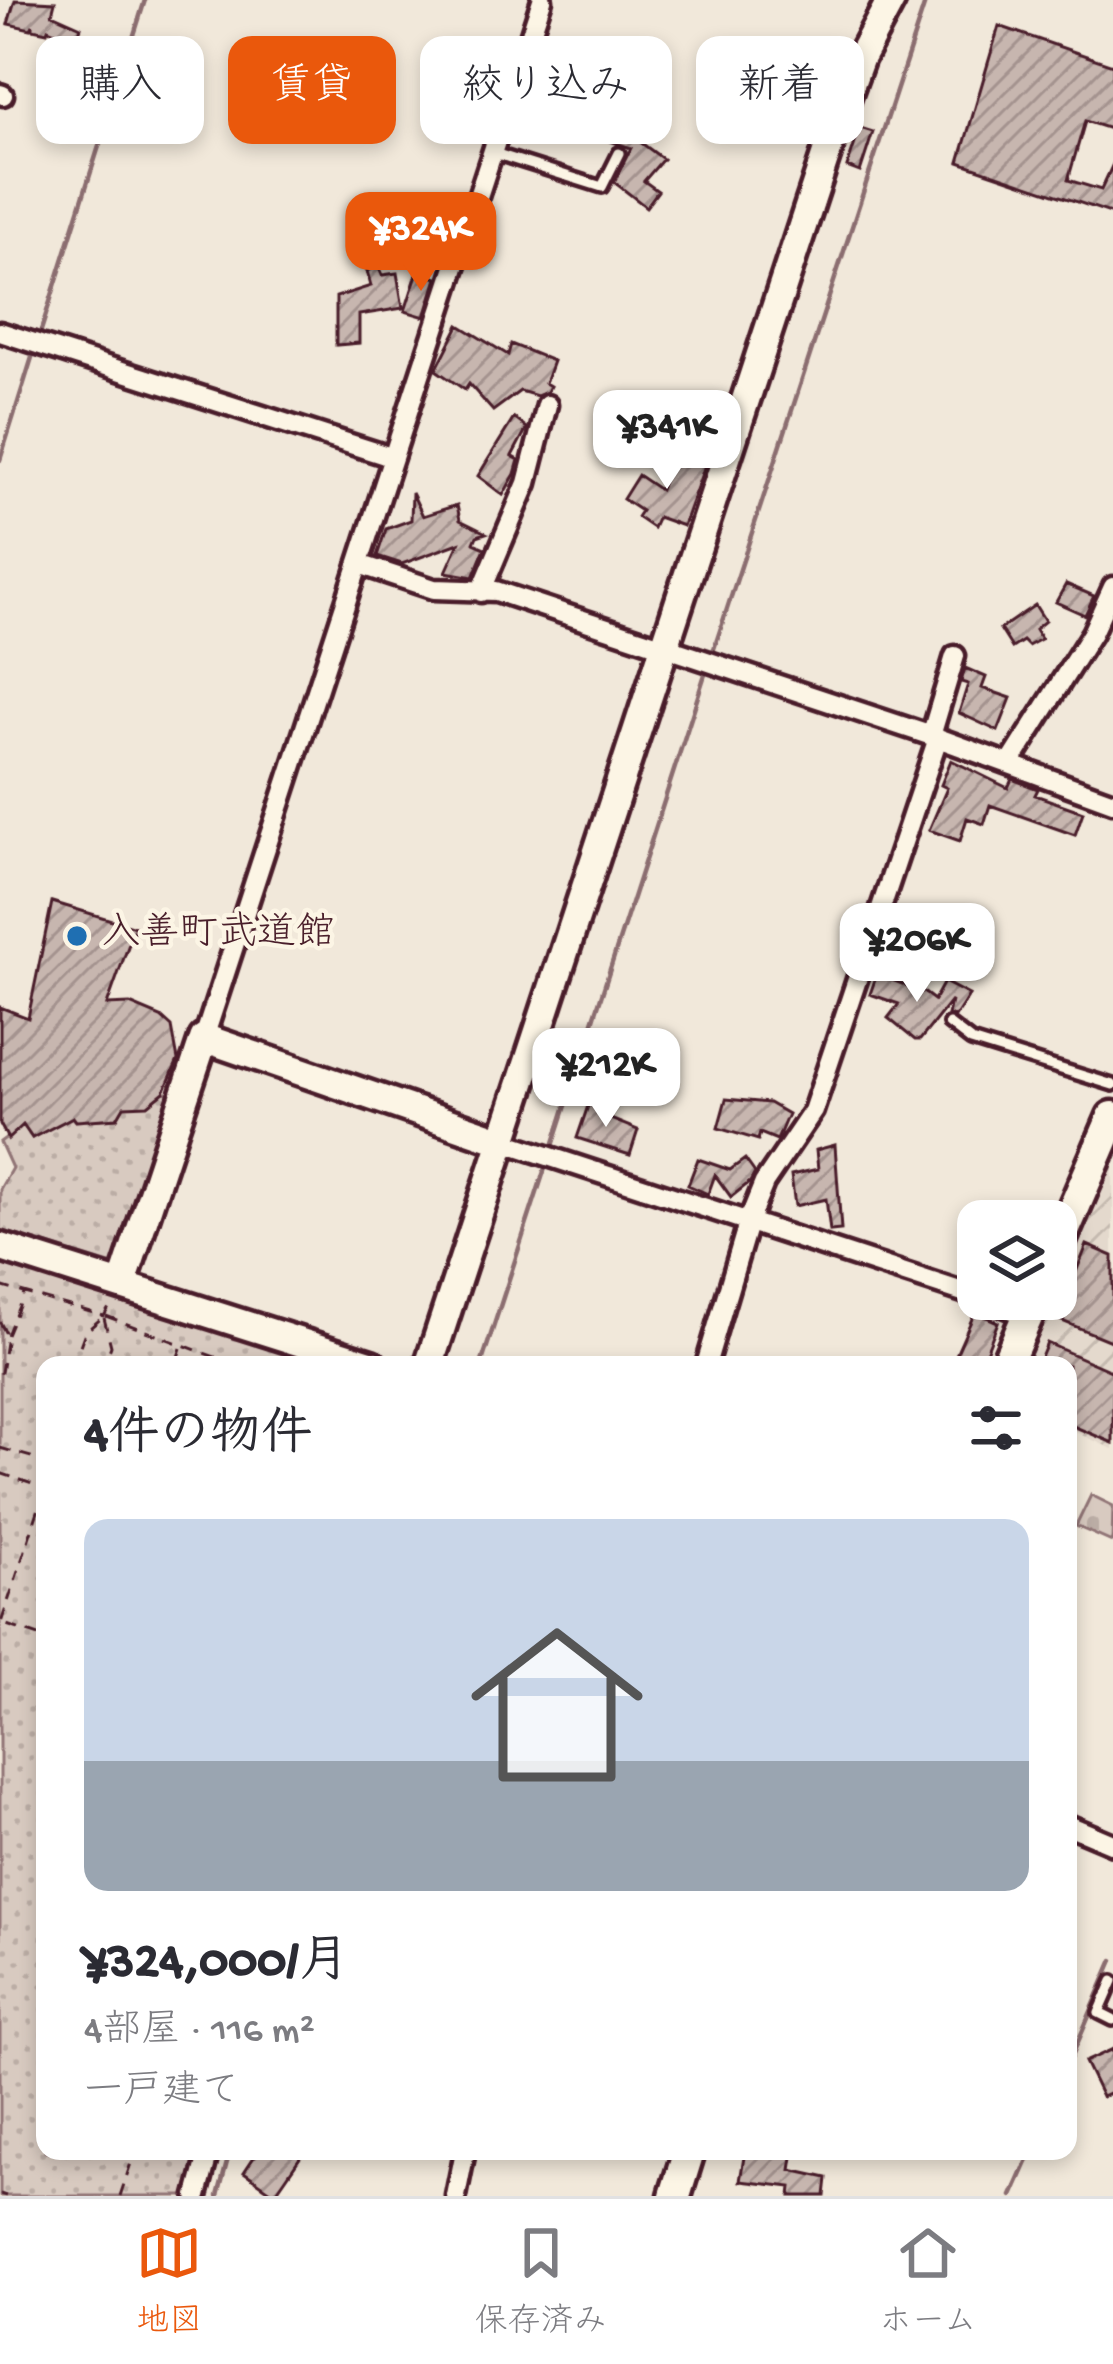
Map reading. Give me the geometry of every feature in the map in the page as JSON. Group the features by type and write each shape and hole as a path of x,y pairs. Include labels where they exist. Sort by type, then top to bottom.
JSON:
{"main road":[{"path":"1077,1201 1113,1117"},
{"path":"1010,1356 1026,1320"},
{"path":"678,2196 687,2160"}],"street":[{"path":"122,1285 542,0"},
{"path":"431,1356 836,127 860,58 891,0"},
{"path":"0,332 391,457"},
{"path":"481,592 526,483 547,405"},
{"path":"359,563 434,589 496,591 935,737 1113,802"},
{"path":"1010,763 1092,633 1113,586"},
{"path":"709,1356 764,1183 813,1111 935,737 955,656"},
{"path":"204,1038 957,1290"},
{"path":"0,1247 344,1356"},
{"path":"1077,1829 1113,1844"},
{"path":"197,2196 207,2160"},
{"path":"456,2196 463,2160"}],"lane":[{"path":"494,153 602,187 620,153"},
{"path":"949,1024 971,1041 1113,1085"},
{"path":"1113,1981 1099,2013 1113,2020"}],"path":[{"path":"76,1356 85,1332 104,1316 122,1285"},
{"path":"0,1286 104,1316 209,1356"},
{"path":"0,1379 7,1336 25,1293"},
{"path":"104,1316 111,1346 107,1356"},
{"path":"0,1322 7,1336"},
{"path":"178,1356 182,1347"},
{"path":"0,1448 36,1458"},
{"path":"0,1473 36,1486"},
{"path":"36,1516 0,1624 36,1635"},
{"path":"120,2196 132,2160"}],"shaded area":[{"path":"1113,1142 1113,1449 1077,1433 1077,1356 1023,1356 1038,1320 1077,1320 1077,1227"}],"green space":[{"path":"164,1092 173,1094 116,1266 0,1230 0,1189 12,1168 0,1142 23,1125 32,1138 66,1110 76,1121 116,1118 124,1106"},
{"path":"0,1260 311,1356 36,1356 36,2160 196,2160 186,2196 0,2196"},
{"path":"1091,1495 1113,1506 1112,1542 1077,1524"}],"building":[{"path":"15,0 55,2 52,14 81,27 78,36 64,36 33,29 33,25 31,29 8,24"},
{"path":"999,26 1113,65 1113,130 1085,121 1068,180 1101,190 1113,164 1113,214 959,162"},
{"path":"864,129 873,132 860,172 847,167 855,144 864,144"},
{"path":"619,144 643,144 663,159 644,181 658,191 646,207 614,182 631,148"},
{"path":"378,266 382,275 397,273 403,308 359,315 359,343 336,345 336,297 371,286 367,271"},
{"path":"418,271 437,278 425,317 405,311"},
{"path":"459,325 508,355 511,344 553,361 545,383 550,386 547,392 537,396 520,391 493,411 469,384 465,390 436,370"},
{"path":"514,418 527,428 512,456 519,460 503,495 478,476"},
{"path":"673,452 705,465 683,526 658,517 653,528 637,517 641,511 623,499 638,475 660,490"},
{"path":"412,493 423,516 457,505 460,520 486,533 474,543 485,548 473,577 446,572 459,543 402,564 377,556 386,529 411,520"},
{"path":"1066,584 1094,596 1085,615 1056,602"},
{"path":"1035,605 1045,621 1035,629 1041,639 1012,648 1000,629"},
{"path":"965,668 986,677 982,688 1011,698 998,731 959,713 968,684 961,682"},
{"path":"951,760 1008,788 1012,779 1038,789 1035,795 1083,812 1075,835 990,805 984,824 967,818 960,841 929,830 947,788 941,785"},
{"path":"52,902 135,927 107,1005 130,1004 161,1017 172,1027 178,1060 164,1092 148,1105 124,1106 117,1118 76,1121 73,1117 32,1138 23,1125 8,1139 0,1124 0,1007 28,1018"},
{"path":"877,974 914,985 934,1000 944,982 969,995 955,1017 948,1015 951,1001 920,1040 915,1040 888,1018 899,1004 870,994"},
{"path":"726,1099 769,1103 788,1114 777,1140 760,1133 758,1140 718,1128"},
{"path":"590,1100 613,1108 608,1118 638,1130 630,1155 577,1138"},
{"path":"835,1145 841,1230 830,1231 826,1199 795,1206 791,1175 818,1169 816,1150"},
{"path":"698,1159 730,1170 745,1159 755,1173 731,1197 715,1175 708,1194 688,1185"},
{"path":"1087,1245 1113,1256 1113,1342 1059,1320 1077,1320 1077,1270"},
{"path":"971,1320 998,1322 985,1356 955,1356"},
{"path":"1047,1343 1077,1356 1042,1356"},
{"path":"1077,1356 1113,1372 1113,1443 1077,1428"},
{"path":"1113,2049 1113,2092 1102,2097 1085,2062"},
{"path":"252,2160 298,2160 275,2194 244,2172"},
{"path":"744,2160 793,2160 791,2170 827,2178 825,2196 791,2196 792,2187 740,2181"}],"waterway":[{"path":"38,340 145,0"},
{"path":"711,658 926,0"},
{"path":"0,460 34,351"},
{"path":"552,1149 707,668"},
{"path":"484,1356 548,1159"},
{"path":"1077,2044 1113,1960"},
{"path":"218,2196 228,2160"},
{"path":"1012,2196 1028,2160"}],"place":[{"name":"入善町武道館","path":"77,936"}]}
